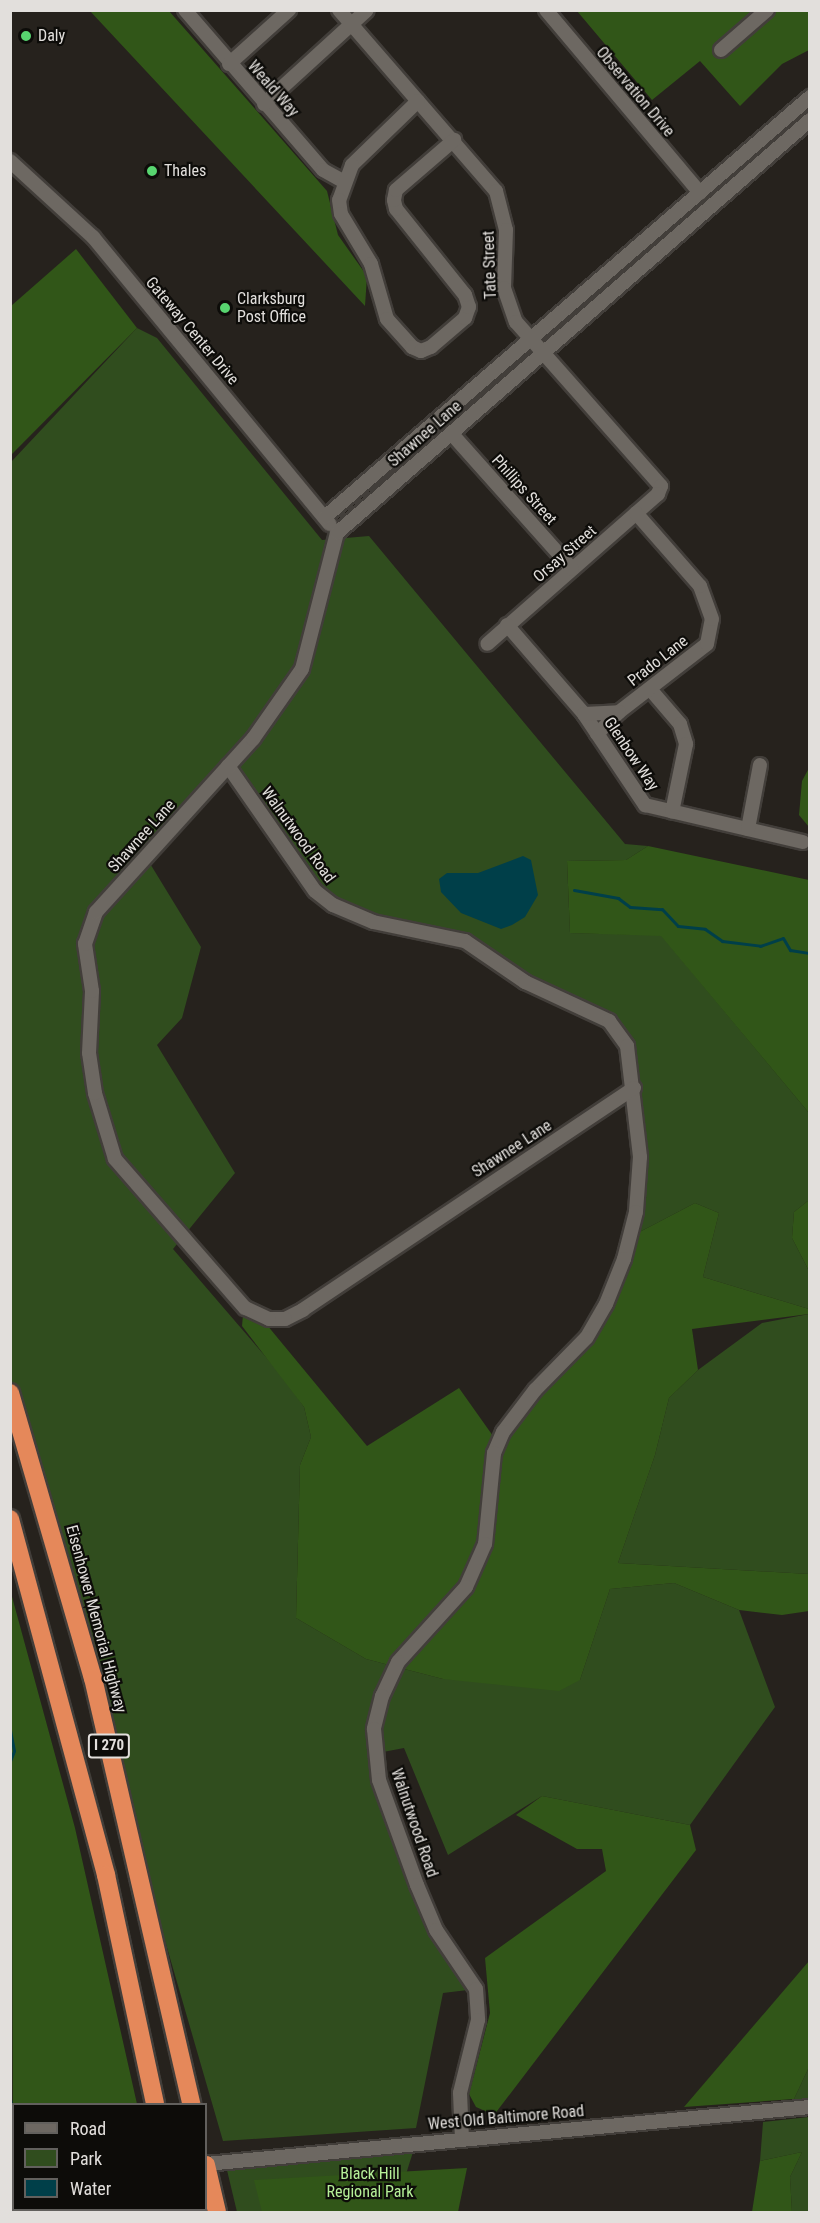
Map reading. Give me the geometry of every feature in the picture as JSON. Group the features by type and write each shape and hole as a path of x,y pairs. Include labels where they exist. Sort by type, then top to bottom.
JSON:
{"highway":[{"name":"Eisenhower Memorial Highway","path":"10,1393 93,1678 191,2103"},
{"name":"I 270","path":"10,1519 106,1875 155,2103"},
{"path":"207,2170 217,2212"}],"street":[{"name":"Weald Way","path":"185,10 229,64 323,170 343,181"},
{"path":"229,64 290,10"},
{"name":"Tate Street","path":"339,10 496,191 506,230 507,305 542,353 661,486"},
{"path":"264,104 367,10"},
{"name":"Observation Drive","path":"546,10 700,193"},
{"path":"721,51 767,10"},
{"name":"Shawnee Lane","path":"325,517 810,97"},
{"path":"418,101 352,165 343,181 341,214 371,264 387,319 412,347 421,351 431,347 465,318 469,307 465,295 396,209 393,200 396,190 454,140"},
{"name":"Shawnee Lane","path":"634,1088 303,1310 285,1319 269,1319 244,1308 115,1159 95,1093 88,1053 92,991 85,944 96,912 228,766 302,669 337,532 810,120"},
{"name":"Gateway Center Drive","path":"10,161 93,237 337,532"},
{"name":"Phillips Street","path":"451,433 572,569"},
{"name":"Orsay Street","path":"487,644 658,494 661,486"},
{"name":"Prado Lane","path":"597,734 619,712 707,644 712,619 700,586 636,513"},
{"name":"Glenbow Way","path":"507,626 584,714 645,805 803,842"},
{"path":"650,689 680,724 686,744 672,812"},
{"path":"584,714 619,712"},
{"path":"748,829 760,765"},
{"name":"Walnutwood Road","path":"228,766 315,891 333,904 373,922 465,941 525,981 590,1009 609,1021 627,1046 634,1088 640,1157 636,1212 606,1304 586,1338 535,1390 503,1432 494,1453 484,1544 466,1587 398,1662 382,1696 374,1729 379,1780 417,1885 436,1930 476,1989 478,2020 460,2093 462,2139"},
{"name":"West Old Baltimore Road","path":"207,2165 810,2107"}],"green space":[{"path":"90,11 169,11 327,191 338,235 367,276 365,306"},
{"path":"577,11 809,11 809,50 782,64 740,106 700,61 652,100"},
{"path":"76,249 137,328 11,455 11,306"},
{"path":"137,328 157,338 322,540 369,536 625,844 648,846 626,860 567,861 570,933 661,935 809,1113 809,1200 794,1212 792,1238 809,1271 809,1309 703,1277 719,1213 695,1203 630,1237 640,1157 627,1046 609,1021 525,982 465,941 373,922 333,905 228,766 146,857 201,947 182,1018 157,1045 235,1173 173,1249 284,1378 304,1407 311,1437 300,1465 296,1618 366,1659 443,1679 580,1680 610,1589 674,1583 739,1610 775,1707 690,1825 542,1796 448,1855 404,1748 383,1752 379,1780 417,1885 476,1989 443,1993 416,2128 223,2141 11,1409 11,462"},
{"path":"809,768 809,827 799,815 802,781"},
{"path":"648,846 809,880 809,1113 661,936 570,933 567,861 626,860"},
{"path":"809,1200 809,1271 792,1238 794,1212"},
{"path":"695,1203 719,1213 703,1277 809,1309 809,1314 692,1329 698,1370 669,1398 655,1455 618,1563 809,1574 809,1611 782,1615 739,1610 674,1583 610,1589 580,1680 559,1691 443,1679 366,1659 296,1618 300,1465 311,1437 304,1407 242,1326 243,1315 267,1325 367,1446 459,1388 498,1443 586,1338 630,1237"},
{"path":"809,1314 809,1574 618,1563 655,1455 669,1398 698,1370 762,1323"},
{"path":"11,1593 75,1828 137,2103 13,2103"},
{"path":"542,1796 690,1825 696,1850 494,2115 476,2107 469,2094 490,2013 485,1958 606,1871 602,1849 577,1849 516,1815"},
{"path":"809,1961 809,2067 794,2099 684,2107"},
{"path":"809,2067 809,2099 794,2099"},
{"path":"809,2117 809,2212 792,2212 790,2177 802,2152 760,2161 763,2122"},
{"name":"Black Hill Regional Park","path":"413,2152 394,2212 237,2212 226,2166"},
{"path":"802,2152 790,2177 792,2212 752,2212 760,2161"},
{"path":"467,2168 458,2212 262,2212 254,2180"},
{"path":"10,2190 12,2211 147,2212 11,2212"}],"water":[{"path":"523,856 531,860 538,895 525,917 512,925 501,929 461,913 441,892 439,879 447,873 478,873"}],"waterway":[{"path":"574,890 618,898 630,907 662,909 678,926 705,929 722,941 760,946 783,938 790,950 810,953"},
{"path":"10,1730 14,1751 10,1761"},
{"path":"10,2099 12,2110"}],"place":[{"name":"Daly","path":"26,36"},
{"name":"Thales","path":"152,171"},
{"name":"Clarksburg Post Office","path":"225,308"}]}
